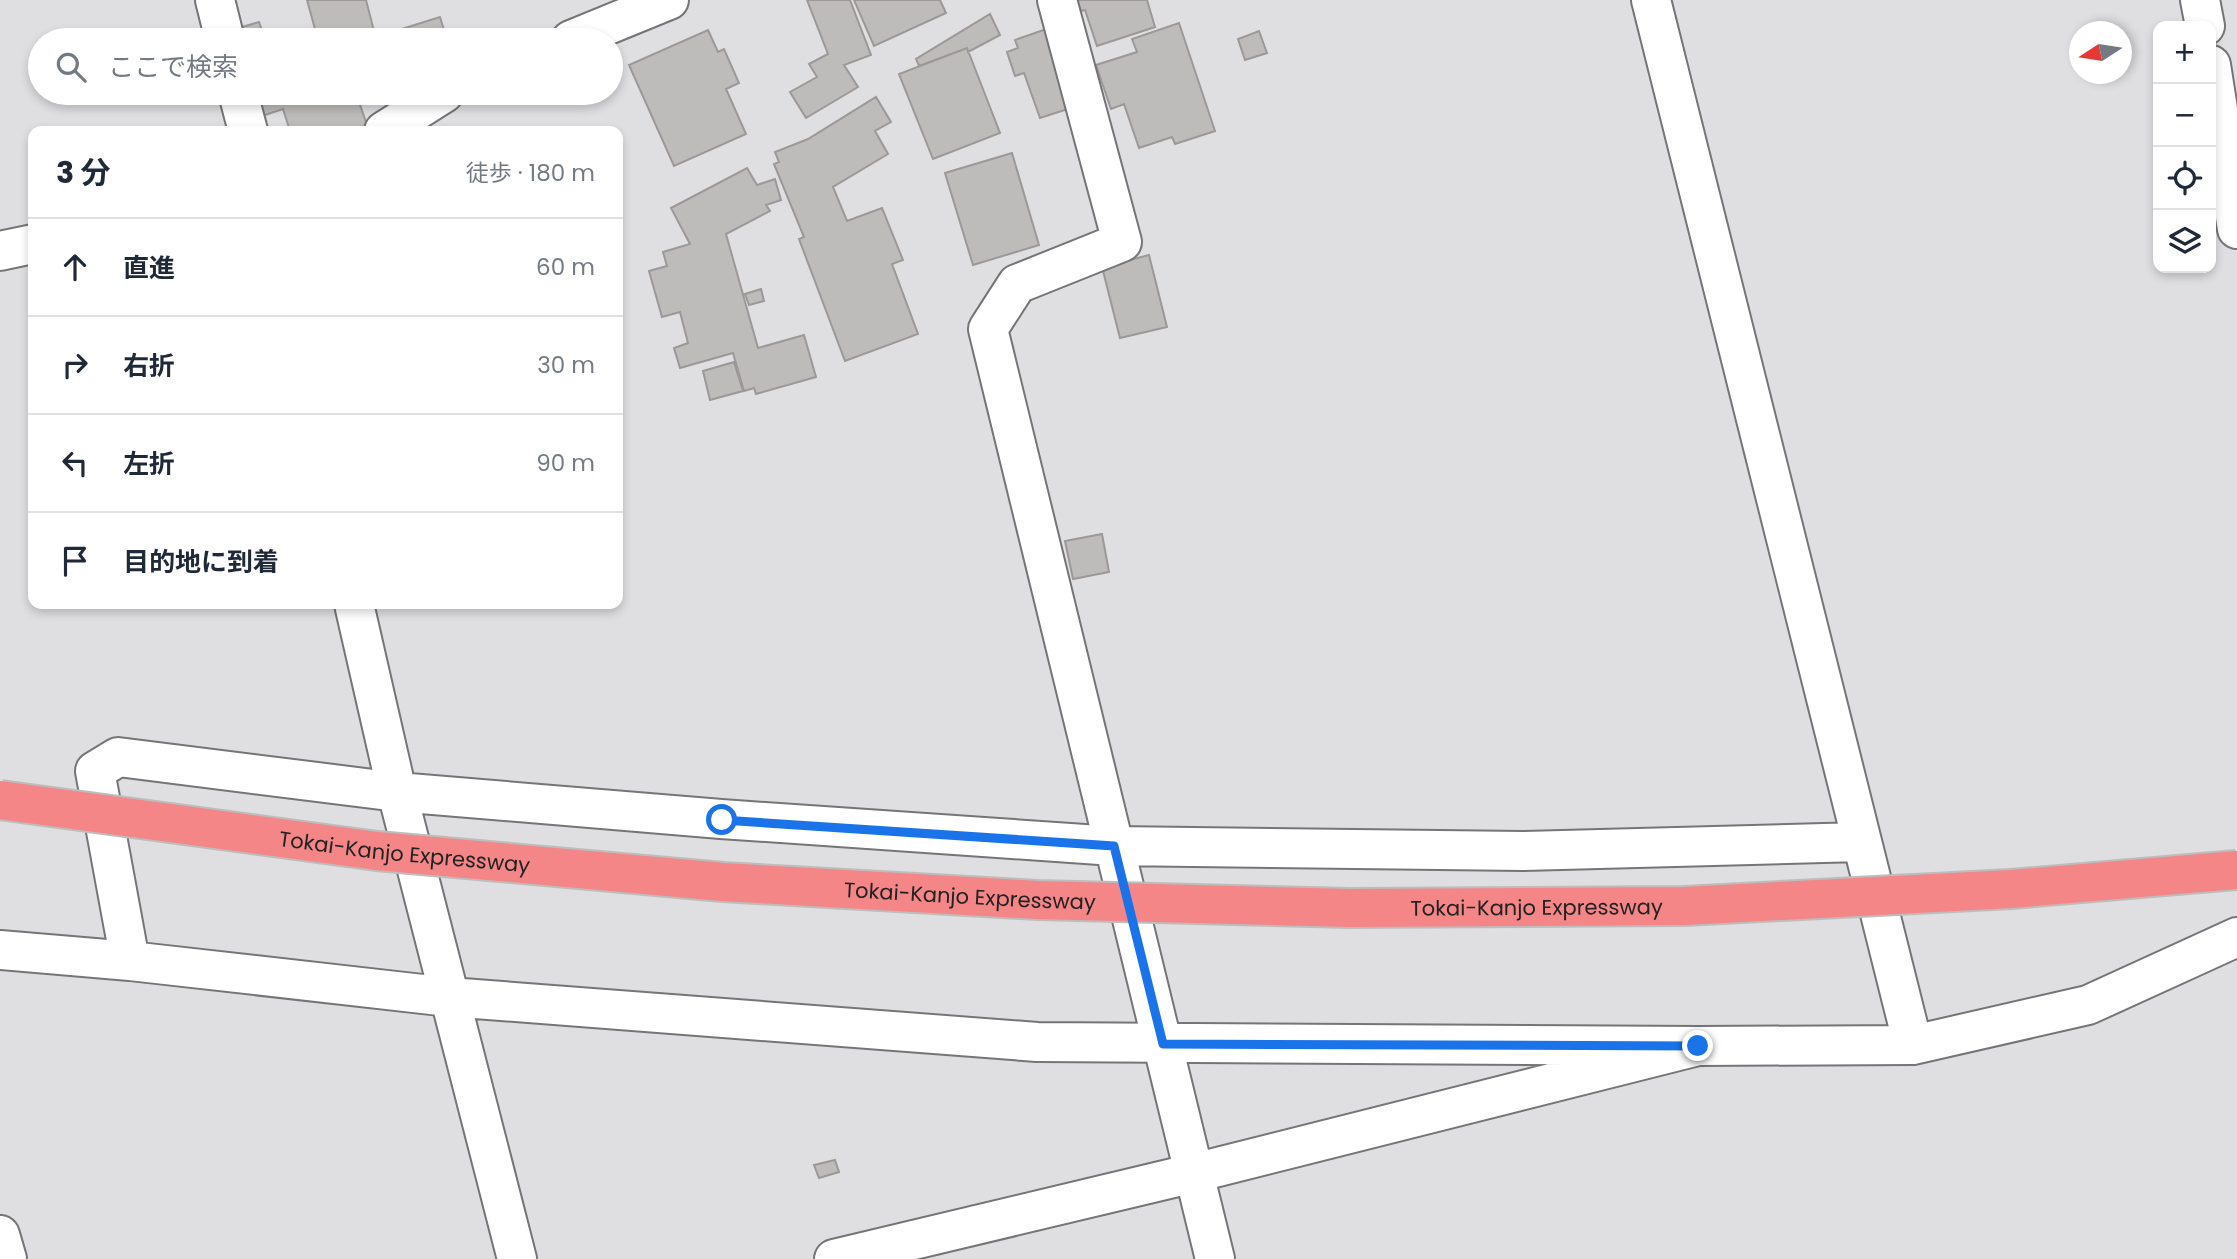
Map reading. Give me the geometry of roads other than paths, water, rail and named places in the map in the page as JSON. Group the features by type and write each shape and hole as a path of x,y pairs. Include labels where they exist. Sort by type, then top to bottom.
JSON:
{"highway":[{"name":"Tokai-Kanjo Expressway","path":"0,800 377,851 723,882 1038,900 1350,908 1684,906 2011,889 2237,870"}],"street":[{"path":"215,0 222,28"},
{"path":"600,28 669,0"},
{"path":"1056,0 1122,242 1017,284 988,329 1215,1259"},
{"path":"1651,0 1913,1045"},
{"path":"2200,0 2204,21"},
{"path":"2214,84 2237,229"},
{"path":"241,105 247,126"},
{"path":"392,126 425,105"},
{"path":"0,251 28,244"},
{"path":"355,609 397,792 517,1259"},
{"path":"130,961 95,771 118,757 397,792 722,820 1114,846 1522,851 1861,842"},
{"path":"0,950 130,961 449,997 1037,1042 1913,1045 2088,1005 2237,937"},
{"path":"834,1259 1698,1046"},
{"path":"0,1235 7,1259"}]}
